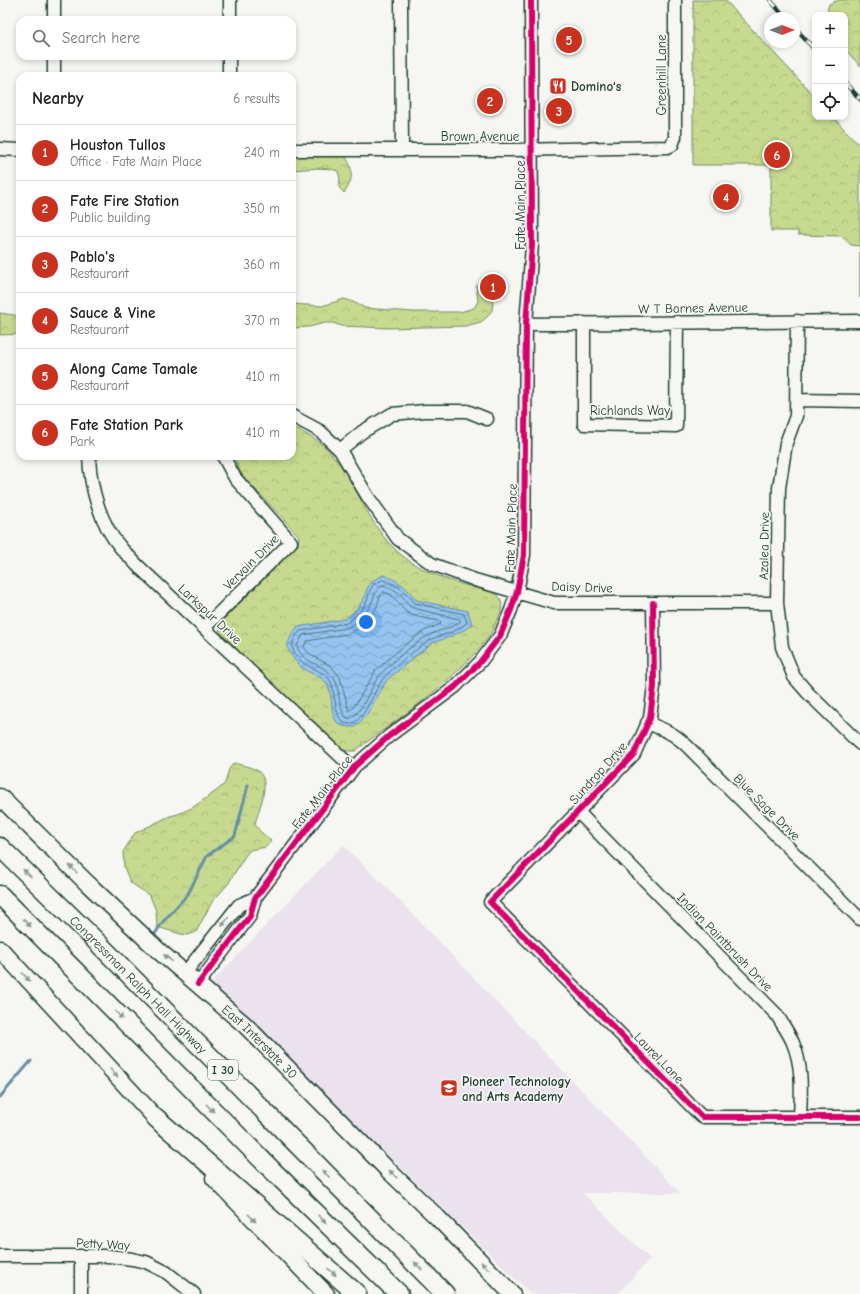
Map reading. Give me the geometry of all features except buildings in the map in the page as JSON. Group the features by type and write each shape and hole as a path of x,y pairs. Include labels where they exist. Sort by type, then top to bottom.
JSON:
{"highway":[{"name":"Congressman Ralph Hall Highway","path":"0,847 105,950 445,1294"},
{"name":"I 30","path":"0,895 270,1168 399,1294"},
{"path":"155,1117 357,1294"}],"main road":[{"name":"East Interstate 30","path":"0,797 88,884 160,952 245,1025 512,1294"},
{"path":"0,949 155,1117 326,1294"}],"street":[{"path":"54,0 54,16"},
{"path":"230,0 230,16"},
{"path":"401,0 402,149"},
{"name":"Fate Main Place","path":"198,984 250,916 255,898 353,768 389,736 455,688 480,662 500,636 511,610 517,592 524,555 526,324 532,244 531,0"},
{"name":"Greenhill Lane","path":"668,147 672,145 675,137 675,0"},
{"path":"54,60 54,72"},
{"path":"229,60 229,72"},
{"name":"Brown Avenue","path":"296,150 531,150 668,147"},
{"path":"0,149 16,150"},
{"name":"Azalea Drive","path":"797,321 796,416 786,443 778,488 777,602 782,647 794,677 808,693 860,744"},
{"name":"W T Barnes Avenue","path":"526,324 860,321"},
{"name":"Richlands Way","path":"584,323 584,424 676,426 677,322"},
{"path":"796,400 860,401"},
{"path":"340,450 362,432 392,414 425,411 467,411 487,419"},
{"name":"Daisy Drive","path":"296,418 320,431 340,450 368,498 398,539 432,564 475,580 554,602 777,602"},
{"name":"Larkspur Drive","path":"89,460 95,498 106,525 120,547 136,564 353,768"},
{"name":"Vervain Drive","path":"204,628 291,542 235,478 225,460"},
{"name":"Sundrop Drive","path":"490,902 634,754 650,718 654,686 653,602"},
{"name":"Blue Sage Drive","path":"647,723 669,731 683,741 860,919"},
{"name":"Indian Paintbrush Drive","path":"578,812 777,1015 793,1042 800,1068 800,1117"},
{"name":"Fate Main Place","path":"185,973 239,905 255,898"},
{"name":"Laurel Lane","path":"490,902 702,1118 860,1117"},
{"name":"Petty Way","path":"0,1256 109,1256 132,1259 146,1262 166,1272 194,1294"},
{"path":"80,1294 82,1256"}],"shaded area":[{"name":"Pioneer Technology and Arts Academy","path":"343,845 401,902 680,1193 583,1193 650,1259 618,1294 531,1294 211,983"}],"green space":[{"path":"693,0 725,0 764,42 764,48 770,48 812,94 812,120 836,120 860,146 860,246 851,245 841,236 798,235 798,231 771,231 771,165 693,165"},
{"path":"839,0 860,0 860,66 848,52 848,12 827,12 829,4"},
{"path":"296,155 346,157 350,166 351,180 344,193 339,187 340,179 338,171 321,168 296,170"},
{"path":"483,282 493,302 492,310 481,322 466,326 388,328 341,326 333,323 325,323 309,327 296,328 296,304 322,306 344,299 365,308 412,312 460,312 474,308 478,301 476,286"},
{"path":"0,313 16,315 16,334 0,335"},
{"path":"296,430 312,438 328,450 352,483 384,537 398,552 420,567 432,573 456,582 495,593 500,599 502,606 492,632 458,671 425,699 355,751 344,751 305,717 220,632 219,627 221,622 298,545 299,536 242,475 235,460 296,460"},
{"path":"234,763 250,767 258,771 262,776 264,782 263,796 255,824 271,841 266,847 250,850 245,856 228,884 212,902 196,932 188,935 157,927 156,911 150,896 130,882 124,867 123,852 135,833 170,816 192,808 219,789 225,783 229,769"}],"water":[{"path":"383,575 402,584 416,600 468,611 472,624 466,629 450,637 432,643 387,680 366,716 355,727 345,726 339,724 335,719 330,691 325,681 301,667 287,647 291,636 297,627 345,619 356,610 363,600 372,581"}],"waterway":[{"path":"153,937 162,923 188,894 207,856 235,836 248,785"},
{"path":"0,1097 31,1061"}],"railway":[{"path":"770,0 781,12"},
{"path":"800,34 813,48"},
{"path":"846,84 860,99"}],"cycle path":[{"path":"198,984 250,916 255,898 355,766 389,736 455,687 480,662 500,636 511,610 517,592 524,555 526,324 532,245 531,0"},
{"path":"653,603 654,686 650,718 634,754 490,902 702,1117 860,1117"}],"place":[{"name":"Along Came Tamale","path":"569,40"},
{"name":"Domino's","path":"558,86"},
{"name":"Fate Fire Station","path":"490,101"},
{"name":"Pablo's","path":"559,111"},
{"name":"Fate Station Park","path":"777,155"},
{"name":"Sauce & Vine","path":"726,197"},
{"name":"Houston Tullos","path":"493,287"},
{"name":"Pioneer Technology and Arts Academy","path":"449,1088"}]}
